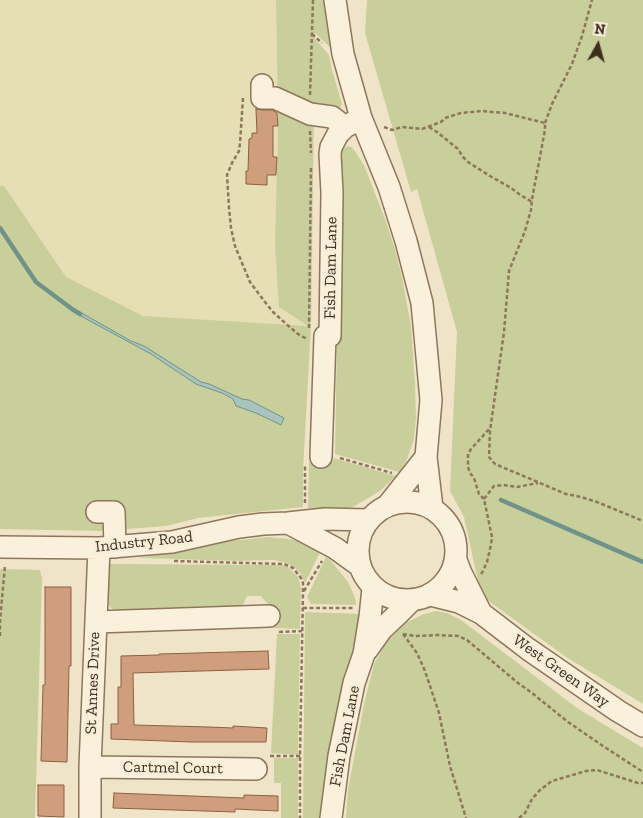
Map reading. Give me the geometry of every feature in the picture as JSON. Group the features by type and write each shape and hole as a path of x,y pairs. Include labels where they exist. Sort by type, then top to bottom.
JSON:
{"street":[{"path":"335,0 357,125 389,187 406,241 422,303 431,400 426,457 441,510 441,515 449,525 460,555 447,580 440,588 421,599 410,601 397,600 384,595 372,598 368,581 360,566 357,554 358,542 368,520 377,511 399,502 421,504 441,510"},
{"path":"262,85 262,98 275,98 310,114 334,117 357,125"},
{"name":"Fish Dam Lane","path":"321,457 325,336 330,336 332,193 330,154 335,139 357,125"},
{"path":"388,505 426,457"},
{"name":"St Annes Drive","path":"90,818 90,767 96,622 114,512 97,512"},
{"name":"Industry Road","path":"3,553 107,548 172,542 263,524 326,520 368,520"},
{"path":"296,522 360,566"},
{"name":"West Green Way","path":"460,555 461,573 482,613"},
{"name":"West Green Way","path":"431,594 459,602 482,613 528,649 643,726"},
{"name":"Fish Dam Lane","path":"331,818 339,756 354,684 364,654 372,598"},
{"name":"Fish Dam Lane","path":"364,654 382,629 410,601"},
{"path":"96,622 264,617"},
{"name":"Cartmel Court","path":"90,767 256,769"}],"path":[{"path":"311,159 310,114 313,0"},
{"path":"592,0 572,64 545,123 531,210 525,232 509,271 504,332 491,427 490,457 495,464 566,494 597,502 643,521"},
{"path":"243,94 239,151 228,175 229,208 235,246 250,282 265,302 284,322 298,334 309,340 311,169"},
{"path":"357,125 385,127 392,130 402,127 422,129 461,112 482,111 505,113 545,123"},
{"path":"429,127 458,149 468,162 532,202"},
{"path":"479,577 487,562 492,537 484,499 479,494 468,467 468,454 491,427"},
{"path":"296,522 306,457 342,458 392,473"},
{"path":"484,499 494,486 517,487 539,482"},
{"path":"441,510 459,526 463,534 460,555"},
{"path":"0,636 3,553"},
{"path":"166,561 284,564 293,568 301,578 303,583 303,608 300,818"},
{"path":"303,608 372,598"},
{"path":"264,617 302,631"},
{"path":"399,629 417,652 425,671 439,713 450,766 466,818"},
{"path":"403,634 415,636 458,636 467,640 568,722 643,772"},
{"path":"274,756 300,756"},
{"path":"519,818 525,813 532,799 540,790 552,781 586,771 597,770 643,783"}],"shaded area":[{"path":"0,0 276,0 278,126 276,175 311,326 143,317 66,278 0,186"}],"green space":[{"path":"276,0 325,0 333,50 315,33 315,39 329,55 342,104 339,111 314,110 311,326 303,470 303,507 198,518 166,526 101,531 0,529 0,186 4,186 66,277 143,316 308,326 279,307 275,245 278,126"},
{"path":"367,0 643,0 643,704 566,657 487,600 479,586 464,517 450,491 457,332 417,189 411,192 365,33"},
{"path":"348,146 355,151 364,165 385,219 402,277 411,326 416,418 414,439 406,462 399,472 335,454 340,153"},
{"path":"334,458 396,476 380,491 353,507 342,509 308,508 309,462 333,462"},
{"path":"267,537 289,539 321,550 305,583 300,573 294,567 274,560 237,561 139,558 232,541"},
{"path":"326,557 348,582 356,605 311,604 307,597"},
{"path":"108,565 287,566 298,577 301,588 300,629 273,628 277,624 276,608 268,604 261,596 247,596 242,607 118,612 107,603"},
{"path":"0,569 40,570 42,579 35,818 0,818"},
{"path":"436,611 447,613 461,620 577,708 643,748 643,818 346,818 348,790 364,704 374,664 385,645 403,624 424,614"},
{"path":"305,612 363,614 337,713 319,818 303,818"},
{"path":"277,634 300,634 298,755 271,753"},
{"path":"274,758 298,758 298,818 281,818 281,783 274,783"}],"water":[{"path":"78,311 131,341 144,346 201,382 242,399 249,400 284,418 281,425 236,406 233,399 222,393 196,384 151,354 79,315 76,313"}],"building":[{"path":"256,109 272,110 277,113 278,126 273,126 273,157 277,157 276,175 267,175 267,185 246,184 249,139 252,138 252,133 257,133"},
{"path":"45,587 71,587 71,666 69,666 67,762 41,761 43,685 45,685"},
{"path":"268,651 269,669 133,673 134,725 267,728 266,742 111,739 111,724 118,724 118,687 121,687 121,656"},
{"path":"38,785 64,785 64,817 38,816"},
{"path":"114,793 244,798 244,795 278,796 278,811 235,809 235,812 113,808"}],"waterway":[{"path":"0,228 36,282 80,314"},
{"path":"501,500 643,562"}]}
